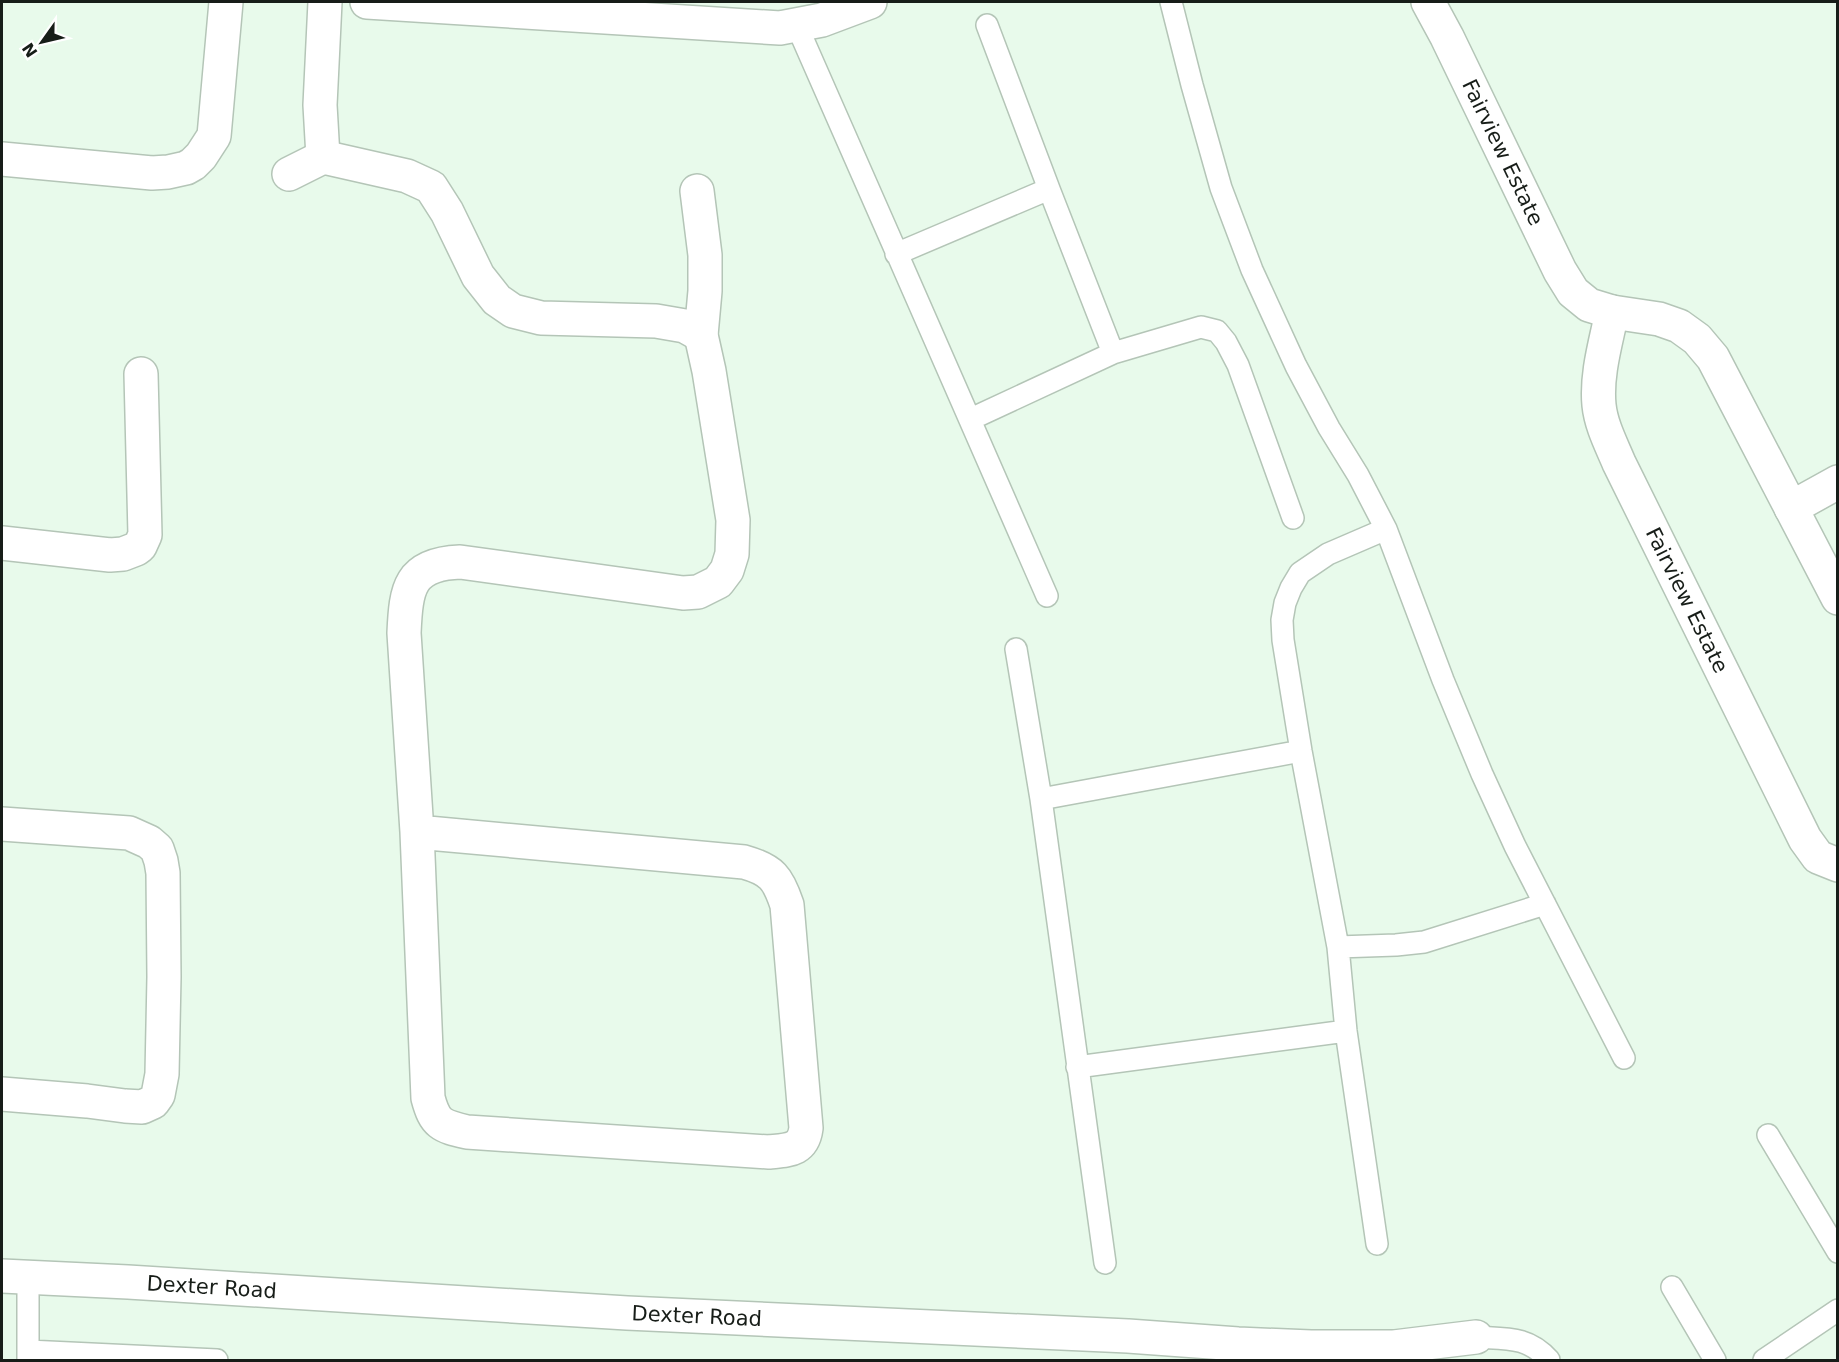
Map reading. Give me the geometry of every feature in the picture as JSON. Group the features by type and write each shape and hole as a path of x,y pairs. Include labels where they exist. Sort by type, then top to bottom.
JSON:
{"street":[{"path":"2,159 152,172 168,172 193,164 214,136 226,2"},
{"path":"323,157 320,105 325,2"},
{"path":"367,2 780,28 822,20 870,2"},
{"name":"Fairview Estate","path":"1428,2 1560,271 1573,292 1589,305 1679,326 1697,339 1713,358 1838,598"},
{"name":"Fairview Estate","path":"1445,2 1447,37"},
{"path":"289,174 323,157 407,176 431,187 447,212 478,276 497,300 513,311 541,318 656,321 685,326 701,335"},
{"path":"417,832 744,862 769,872 778,880 787,905 806,1128 802,1143 788,1150 769,1152 466,1132 447,1127 433,1116 428,1098 417,832 404,633 409,590 413,581 432,566 460,562 682,593 698,592 711,586 718,582 727,570 732,554 733,520 701,335 705,255 697,191"},
{"name":"Fairview Estate","path":"1612,312 1599,382 1599,406 1605,431 1805,839 1818,857 1838,865"},
{"path":"2,543 110,555 132,551 140,546 145,535 141,374"},
{"path":"1791,508 1838,483"},
{"path":"2,824 129,833 149,842 157,849 162,861 163,873 164,977 162,1074 158,1095 153,1102 141,1107 2,1094"},
{"name":"Dexter Road","path":"15,1276 627,1313 1128,1348 1238,1344 1396,1354 1476,1337"}],"lane":[{"path":"1171,2 1221,188 1252,270 1296,366 1386,529 1443,680 1482,774 1515,846 1624,1058"},
{"path":"987,25 1113,353"},
{"path":"797,26 1047,597"},
{"path":"896,254 1050,189"},
{"path":"971,419 1113,353 1201,327 1217,331 1226,342 1238,365 1293,518"},
{"path":"1377,1244 1346,1031 1338,947 1301,751 1283,640 1282,620 1294,581 1312,564 1328,554 1386,529"},
{"path":"1016,649 1041,799 1105,1263"},
{"path":"1041,799 1301,751"},
{"path":"1338,947 1424,942 1545,904"},
{"path":"1077,1067 1346,1031"},
{"path":"1768,1135 1838,1252"},
{"path":"15,1276 28,1356 217,1360"},
{"path":"1672,1287 1708,1358"},
{"path":"1764,1360 1838,1310"},
{"path":"1476,1337 1517,1339 1540,1350 1549,1360"}]}
